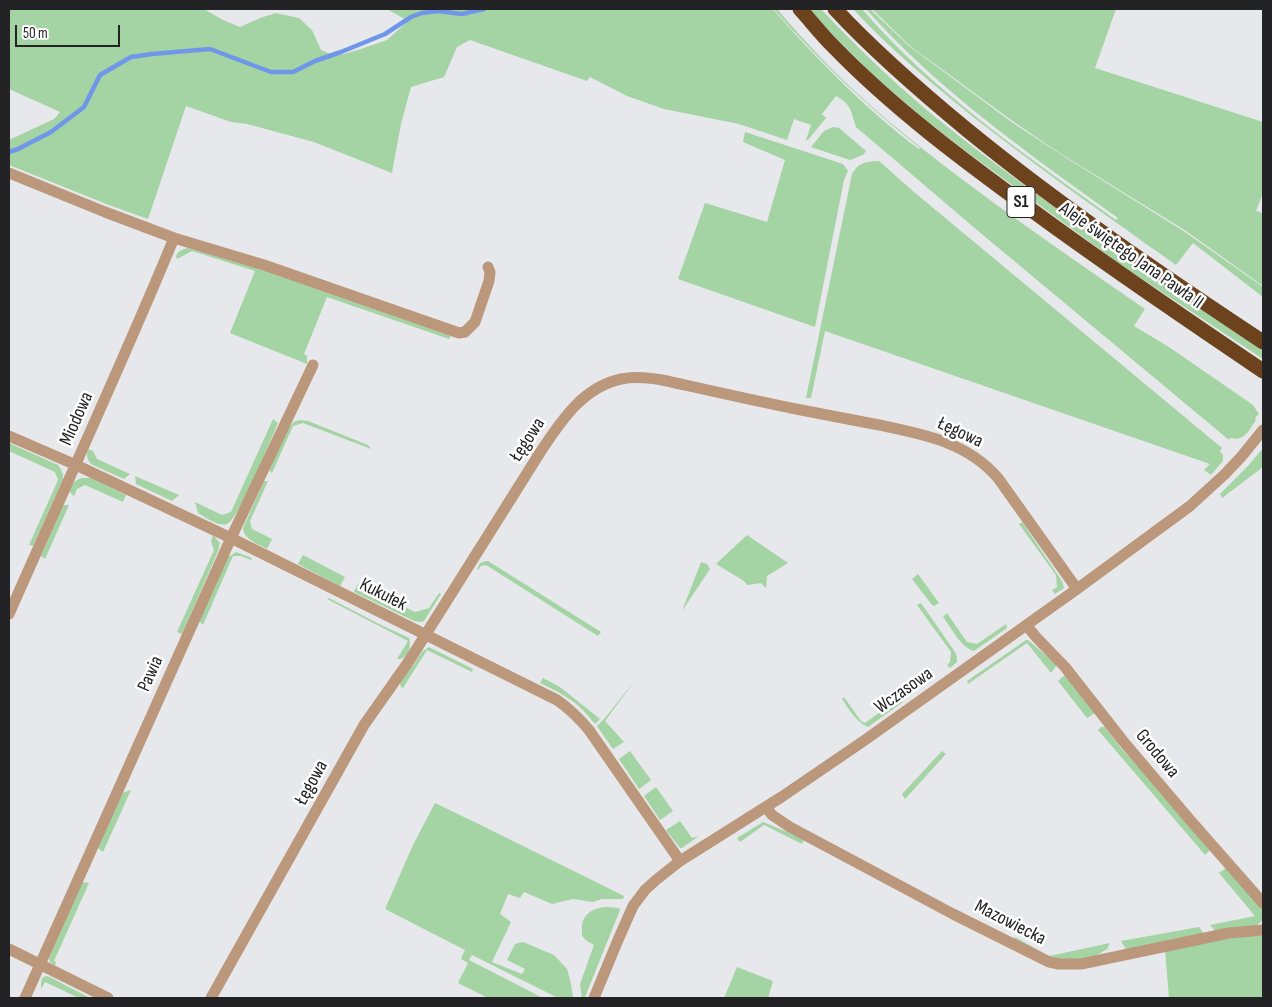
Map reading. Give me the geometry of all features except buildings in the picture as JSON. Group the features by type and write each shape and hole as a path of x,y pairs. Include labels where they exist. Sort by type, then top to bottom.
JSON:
{"highway":[{"name":"Aleje świętego Jana Pawła II","path":"800,9 838,51 878,89 924,128 1097,258 1263,371"},
{"name":"Aleje świętego Jana Pawła II","path":"835,9 850,26 932,101 1019,172 1134,254 1263,342"}],"street":[{"path":"9,173 174,238 264,265 459,333 465,332 475,322 489,281 490,272 488,267"},
{"name":"Miodowa","path":"9,614 152,292 174,238"},
{"name":"Pawia","path":"25,998 231,538 313,365"},
{"name":"Łęgowa","path":"211,998 364,725 426,635 564,418 576,404 594,390 608,383 621,379 635,378 667,381 800,410 910,431 958,446 982,462 998,478 1077,589"},
{"name":"Wczasowa","path":"594,998 633,906 645,890 656,880 680,861 766,807 865,740 1026,626 1190,506 1225,474 1263,430"},
{"name":"Kukułek","path":"9,436 76,465 231,538 558,700 569,708 589,730 680,861"},
{"name":"Grodowa","path":"1026,626 1065,667 1123,741 1185,815 1263,903"},
{"name":"Mazowiecka","path":"766,807 772,815 790,827 953,914 1049,962 1080,964 1229,933 1263,930"},
{"path":"9,949 108,998"}],"green space":[{"path":"9,9 204,9 240,27 276,13 299,18 312,30 321,50 336,56 387,40 408,21 387,9 773,9 856,96 900,134 920,148 862,99 826,64 774,9 777,9 829,66 886,119 981,193 1145,309 1134,326 1169,347 1253,405 1259,414 1243,437 1230,438 1229,440 856,127 848,105 836,96 822,114 826,118 808,140 806,140 811,125 794,119 787,140 739,124 664,109 627,96 590,77 587,81 470,40 457,47 444,77 411,87 401,124 392,173 314,142 247,124 231,122 186,106 148,219 9,165 9,140 54,119 60,112 9,89"},
{"path":"809,9 821,9 900,87 975,148 1106,244 1263,351 1263,359 1124,267 967,152 923,118 872,74"},
{"path":"853,9 862,9 890,40 951,96 983,122 1116,220 1118,218 1051,170 954,94 894,39 866,9 870,9 909,46 1013,123 1185,232 1263,287 1263,297 1193,243 1176,265 1047,173 972,116 911,65"},
{"path":"872,9 1116,9 1095,68 1263,122 1263,193 1256,211 1263,213 1263,286 1186,231 1058,152 1014,122 910,46"},
{"path":"833,127 839,128 866,151 863,155 850,160 811,147 824,131"},
{"path":"745,132 843,164 848,171 844,180 815,327 678,279 705,203 767,222 785,160 743,142"},
{"path":"879,161 1222,448 1220,451 1223,455 1223,461 1211,475 1204,470 1210,464 825,331 811,398 806,398 852,174 863,163"},
{"path":"188,248 242,263 451,336 449,339 327,297 304,354 307,356 307,364 230,333 255,271 192,251 177,259 178,253"},
{"path":"273,419 278,423 247,494 232,519 223,525 198,513 195,502 222,515 231,512"},
{"path":"299,420 308,421 368,445 371,449 303,423 293,426 272,473 268,469 289,427"},
{"path":"9,443 58,465 63,475 63,479 33,546 29,545 58,480 55,472 9,451"},
{"path":"1263,448 1263,467 1222,498 1220,494"},
{"path":"88,449 93,451 97,459 130,474 124,479 93,465 89,462"},
{"path":"135,476 179,495 172,501 136,484"},
{"path":"82,478 91,478 126,495 123,502 85,485 77,489 74,496 69,491 75,481"},
{"path":"264,481 268,481 250,521 252,529 272,539 267,549 248,538 243,528"},
{"path":"63,505 69,505 45,559 41,556"},
{"path":"1022,522 1062,581 1064,588 1055,594 1052,590 1057,587 1056,575 1019,524"},
{"path":"213,535 220,543 218,551 182,634 177,632 214,550 211,541"},
{"path":"747,535 788,563 767,576 766,588 761,583 747,585 744,581 716,564"},
{"path":"236,552 252,558 251,560 241,556 233,556 203,625 199,621 228,556"},
{"path":"303,555 345,577 340,586 298,564"},
{"path":"486,561 601,632 598,636 486,565 477,569 480,563"},
{"path":"701,562 707,564 710,569 682,611"},
{"path":"918,574 939,603 934,606 932,605 912,579"},
{"path":"358,584 415,612 429,608 439,593 441,594 422,622 414,621 354,592"},
{"path":"329,598 409,638 409,649 406,655 401,659 397,659 408,641 327,599"},
{"path":"921,603 955,652 957,662 950,668 947,665 950,662 951,652 917,605"},
{"path":"947,613 967,642 977,644 1006,624 1007,628 974,651 965,646 957,637 943,617"},
{"path":"1026,640 1056,664 1051,673 1027,643 968,684 967,681"},
{"path":"429,647 473,669 472,672 427,650 403,688 401,687 400,683 422,652"},
{"path":"1065,675 1095,713 1087,718 1058,681"},
{"path":"543,678 560,687 600,719 595,724 570,699 540,683"},
{"path":"636,679 605,721 624,742 613,749 597,726"},
{"path":"844,697 861,721 865,723 900,698 903,702 868,727 853,715 842,699"},
{"path":"1101,727 1105,727 1120,747 1210,850 1205,855 1098,730"},
{"path":"630,751 651,780 639,789 619,759"},
{"path":"942,751 946,754 905,799 902,794"},
{"path":"656,787 673,811 660,820 644,796"},
{"path":"131,790 103,852 98,848 122,793"},
{"path":"435,803 624,896 623,899 602,899 593,902 573,899 552,904 524,892 520,898 508,894 500,914 511,922 492,962 522,974 525,969 507,960 515,944 523,942 554,955 567,969 573,998 558,998 472,955 469,960 543,998 488,998 458,983 468,963 461,959 465,950 385,909 413,845"},
{"path":"680,821 692,838 699,836 682,848 666,830"},
{"path":"763,822 804,840 802,844 764,825 740,842 737,838"},
{"path":"1226,868 1261,906 1264,913 1263,918 1257,925 1216,932 1210,925 1255,916 1219,873"},
{"path":"82,882 89,883 54,961 56,962 55,966 50,962 49,958"},
{"path":"606,907 619,908 620,910 585,997 582,998 580,984 594,945 582,935 583,920 588,913"},
{"path":"1199,927 1205,935 1127,951 1121,941"},
{"path":"1250,935 1263,936 1263,998 1169,998 1165,950"},
{"path":"1015,937 1049,956 1110,943 1107,949 1085,959 1052,959 1015,941"},
{"path":"737,967 773,981 768,998 724,998"},
{"path":"46,976 90,998 79,998 45,982 41,989 42,978"}],"waterway":[{"path":"9,152 51,132 84,107 100,75 131,57 210,49 271,72 293,72 315,61 385,34 411,17 422,13 438,11 462,14 484,9"}]}
